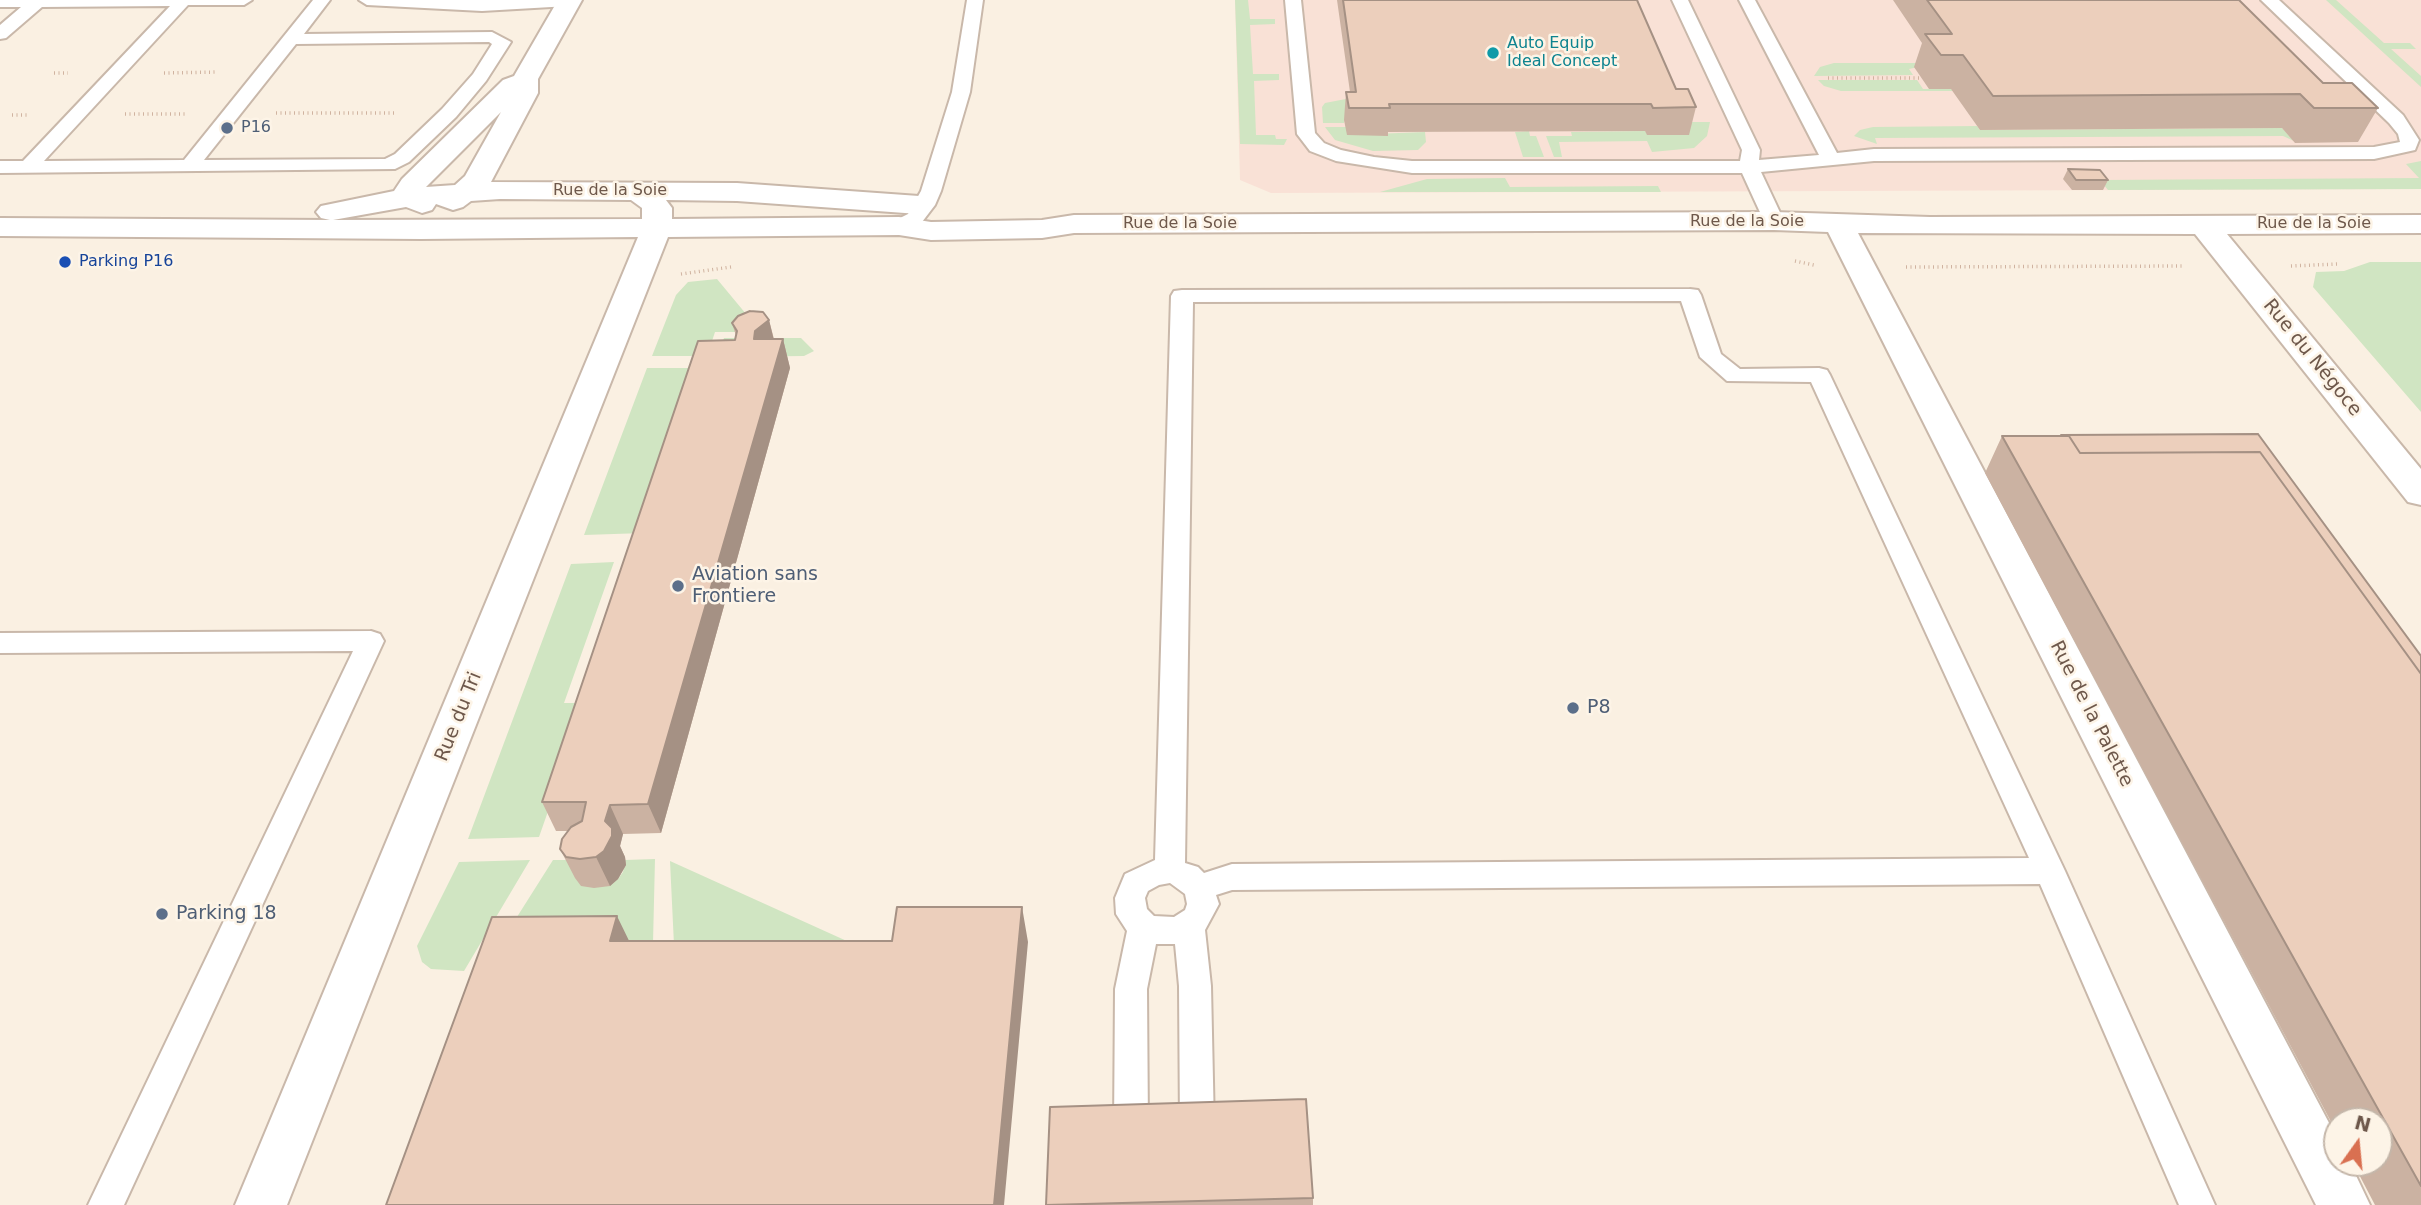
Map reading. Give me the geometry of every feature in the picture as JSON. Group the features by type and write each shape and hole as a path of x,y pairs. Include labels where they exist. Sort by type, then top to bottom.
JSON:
{"street":[{"path":"466,191 477,181 514,115 525,93 525,79 570,0"},
{"path":"422,213 408,191 512,86 525,79"},
{"name":"Rue de la Soie","path":"422,213 466,191 737,192 1047,216 1074,224"},
{"path":"636,191 650,198 657,208 657,228"},
{"name":"Rue de la Soie","path":"0,227 230,227 422,213 657,228 899,226 931,231 1042,229 1074,224 1774,221 1839,224 2421,224"},
{"name":"Rue de la Palette","path":"1839,224 2344,1205"},
{"name":"Rue du Négoce","path":"2203,225 2421,493"},
{"name":"Rue du Tri","path":"261,1205 657,228"}],"lane":[{"path":"28,167 184,0"},
{"path":"0,2 244,0"},
{"path":"189,166 322,0"},
{"path":"368,0 420,0 431,5 570,0"},
{"path":"560,0 570,0"},
{"path":"899,226 915,218 925,205 961,93 975,0"},
{"path":"1293,0 1306,134 1317,147 1355,160 1412,167 1749,167 1888,155 2374,153 2408,146 2410,140 2407,133 2396,119 2269,0"},
{"path":"1680,0 1751,150 1749,167 1774,221"},
{"path":"1747,0 1831,159"},
{"path":"0,34 37,2"},
{"path":"0,167 388,165 395,162 449,113 480,77 502,42 492,37 290,39"},
{"path":"1170,870 1182,296 1690,295 1711,357 1735,376 1819,375 2050,871 2197,1205"},
{"path":"0,643 371,641 106,1205"},
{"path":"1170,870 1187,876 1199,888 1203,904 1196,919 1181,930 1162,932 1144,927 1132,914 1130,898 1136,883 1152,873 1170,870"},
{"path":"1199,888 1232,877 2050,871"},
{"path":"1189,924 1195,986 1196,1128"},
{"path":"1131,1130 1131,989 1144,927"}],"path":[{"path":"1789,78 1921,78"},
{"path":"1906,267 2197,266"}],"shaded area":[{"path":"1235,0 2421,0 2421,189 1271,193 1240,180"}],"green space":[{"path":"1235,0 1248,0 1250,19 1275,19 1275,24 1250,25 1253,74 1279,74 1279,80 1254,81 1256,135 1275,135 1276,139 1287,139 1284,145 1240,144"},
{"path":"2326,0 2336,0 2384,43 2410,43 2416,49 2391,49 2421,76 2421,87"},
{"path":"1834,63 1937,63 1909,69 1913,75 1814,76 1820,67"},
{"path":"1818,80 1917,80 1923,89 1953,91 1841,91 1824,86"},
{"path":"1351,98 1344,123 1323,123 1322,107 1325,103"},
{"path":"1684,122 1710,122 1707,136 1694,148 1652,152 1647,141 1559,142 1562,157 1554,157 1546,136 1572,136 1571,132 1645,131 1648,135"},
{"path":"1977,126 1980,130 2282,128 2294,141 2283,136 1875,138 1877,144 1854,136 1860,130 1873,127"},
{"path":"1325,127 1346,127 1348,135 1425,132 1426,142 1418,150 1373,151 1335,140"},
{"path":"1529,131 1530,136 1536,136 1544,157 1523,157 1515,132"},
{"path":"2421,161 2421,189 2108,190 2100,180 2419,178 2406,164"},
{"path":"1505,178 1510,187 1658,186 1661,192 1380,192 1427,179"},
{"path":"2370,262 2421,262 2421,412 2313,287 2316,272 2344,271"},
{"path":"717,279 761,332 715,332 707,356 652,356 676,295 688,282"},
{"path":"724,338 801,338 814,351 804,356 717,357"},
{"path":"647,368 703,368 644,533 584,535"},
{"path":"614,562 564,703 586,703 539,837 468,839 571,564"},
{"path":"655,859 653,943 498,947 553,860 582,860 618,879 623,872 625,860"},
{"path":"530,860 464,971 431,969 422,962 417,946 459,862"},
{"path":"670,861 849,942 674,945"}],"building":[{"name":"Auto Equip Ideal Concept","path":"1343,0 1637,0 1676,89 1688,89 1696,107 1653,108 1651,104 1389,104 1390,108 1349,108 1346,92 1356,92"},
{"path":"1927,0 2239,0 2323,83 2352,83 2378,108 2314,108 2300,94 1993,96 1963,55 1941,55 1925,34 1952,34"},
{"path":"2068,169 2100,170 2108,180 2076,180"},
{"path":"750,311 763,312 769,320 755,331 754,339 783,339 648,804 610,805 605,821 612,828 612,836 604,851 596,857 566,857 560,849 562,839 571,827 582,821 586,802 542,802 698,341 735,340 737,331 732,323 738,316"},
{"path":"2258,434 2421,656 2421,674 2260,452 2080,453 2069,436 2061,435"},
{"path":"2002,436 2069,436 2080,453 2260,452 2421,674 2421,1186 2393,1136 2393,1107 2377,1107"},
{"path":"897,907 1022,907 994,1205 386,1205 492,917 617,916 610,941 892,941"},
{"path":"1306,1099 1313,1198 1046,1205 1050,1107"}],"place":[{"name":"Auto Equip Ideal Concept","path":"1493,53"},
{"name":"P16","path":"227,128"},
{"name":"Parking P16","path":"65,262"},
{"name":"Aviation sans Frontiere","path":"678,586"},
{"name":"P8","path":"1573,708"},
{"name":"Parking 18","path":"162,914"}]}
